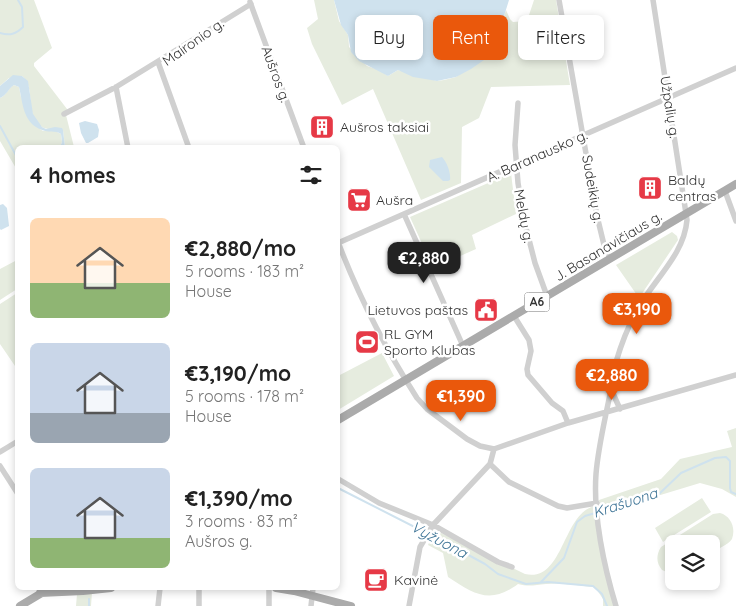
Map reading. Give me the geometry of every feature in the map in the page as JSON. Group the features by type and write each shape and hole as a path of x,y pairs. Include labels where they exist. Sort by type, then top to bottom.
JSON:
{"main road":[{"name":"J. Basanavičiaus g.","path":"340,419 736,184"},
{"path":"20,606 46,590"},
{"path":"40,593 86,590"},
{"path":"312,591 351,606"}],"street":[{"name":"Sudeikių g.","path":"560,0 597,216 605,249 610,258"},
{"name":"Užpalių g.","path":"616,606 605,568 597,505 596,475 606,413 616,362 634,316 679,247 686,229 687,214 654,0"},
{"name":"Maironio g.","path":"188,145 158,62 250,2"},
{"name":"Aušros g.","path":"250,2 303,145"},
{"path":"64,114 116,87 158,62"},
{"name":"A. Baranausko g.","path":"340,242 736,68"},
{"path":"116,87 127,145"},
{"name":"Meldų g.","path":"518,103 515,166 524,220 535,263 547,296"},
{"path":"725,191 736,221"},
{"path":"404,214 463,346"},
{"path":"340,248 363,304 417,398 427,409 474,443 494,448 568,423 736,374"},
{"path":"514,316 529,340 531,355 527,372 529,378 552,404 563,411 568,423"},
{"path":"611,389 620,409"},
{"path":"0,452 15,443"},
{"path":"409,606 423,539 432,526 490,464 494,448"},
{"path":"490,464 509,482 558,506 567,508 597,505"},
{"path":"0,466 15,489"},
{"path":"340,480 379,502 432,526 498,562 512,566"},
{"path":"158,606 160,590"},
{"path":"199,606 200,590"},
{"path":"269,590 269,606"},
{"path":"311,606 312,591"}],"shaded area":[{"path":"0,0 34,0 52,48 34,63 34,66 67,109 66,115 74,145 65,145 63,130 46,129 38,123 32,110 29,87 22,76 9,78 0,86"},
{"path":"314,0 334,0 339,21 348,35 349,47 355,53 355,60 361,60 367,66 379,70 388,76 398,70 437,81 456,77 478,60 508,60 508,15 504,15 506,10 513,22 518,22 518,60 566,60 570,85 491,87 479,118 462,127 461,183 421,200 373,89 342,105 312,44 307,28 318,19"},
{"path":"534,0 556,0 558,15 529,15"},
{"path":"14,85 19,87 21,97 40,129 43,131 55,131 61,134 62,142 61,145 15,145 15,167 0,141 0,98"},
{"path":"511,173 516,214 472,235 476,249 433,268 410,217"},
{"path":"672,232 677,236 678,240 639,298 616,265"},
{"path":"15,261 15,290 0,300 0,269"},
{"path":"15,294 15,366 0,344 0,304"},
{"path":"382,353 394,376 340,409 340,375"},
{"path":"736,428 736,497 722,489 700,483 611,510 608,514 601,516 599,500 661,479 680,459 732,447 727,431"},
{"path":"702,498 711,512 674,535 665,535 665,541 663,542 655,528"},
{"path":"595,506 614,606 603,606 603,599 595,587 570,584 529,586 518,584 499,594 482,595 448,577 443,553 428,545 435,530 525,574 538,574 548,568 556,558 576,521 584,511"},
{"path":"720,513 732,523 732,539 725,545 720,548 720,535 680,535 713,514"},
{"path":"665,544 665,571 662,570 657,559 661,547"},
{"path":"92,592 91,606 76,606 77,594"}],"water":[{"path":"334,0 509,0 504,15 433,15 433,60 484,60 456,77 437,81 413,77 398,70 388,76 358,60 423,60 423,15 355,15 355,56 351,52 348,35 341,25"},
{"path":"13,75 22,76 28,81 33,114 42,127 46,129 62,128 65,145 61,145 61,134 44,131 36,127 27,118 19,87 14,85 0,98 0,86"},
{"path":"85,121 97,124 99,130 98,137 88,143 86,143 81,133 79,123"},
{"path":"442,157 449,171 450,180 448,181 443,181 429,167 430,160"},
{"path":"3,204 7,208 9,226 1,230 0,205"}],"waterway":[{"name":"Vyžuona","path":"0,33 13,34 23,27 22,7 18,0"},
{"name":"Vyžuona","path":"0,126 15,154"},
{"name":"Krašuona","path":"541,582 564,558 577,522 585,516 659,494 681,473 715,458 726,457 730,461 730,488 731,492 736,494"},
{"name":"Vyžuona","path":"340,489 448,544 485,564 498,574 526,584 548,582 593,586 602,594 607,606"},
{"path":"89,599 89,606"}],"place":[{"name":"Aušros taksiai","path":"322,127"},
{"name":"Baldų centras","path":"650,188"},
{"name":"Aušra","path":"359,200"},
{"name":"Lietuvos paštas","path":"486,310"},
{"name":"RL GYM Sporto Klubas","path":"367,342"},
{"name":"Kavinė","path":"376,580"}]}
